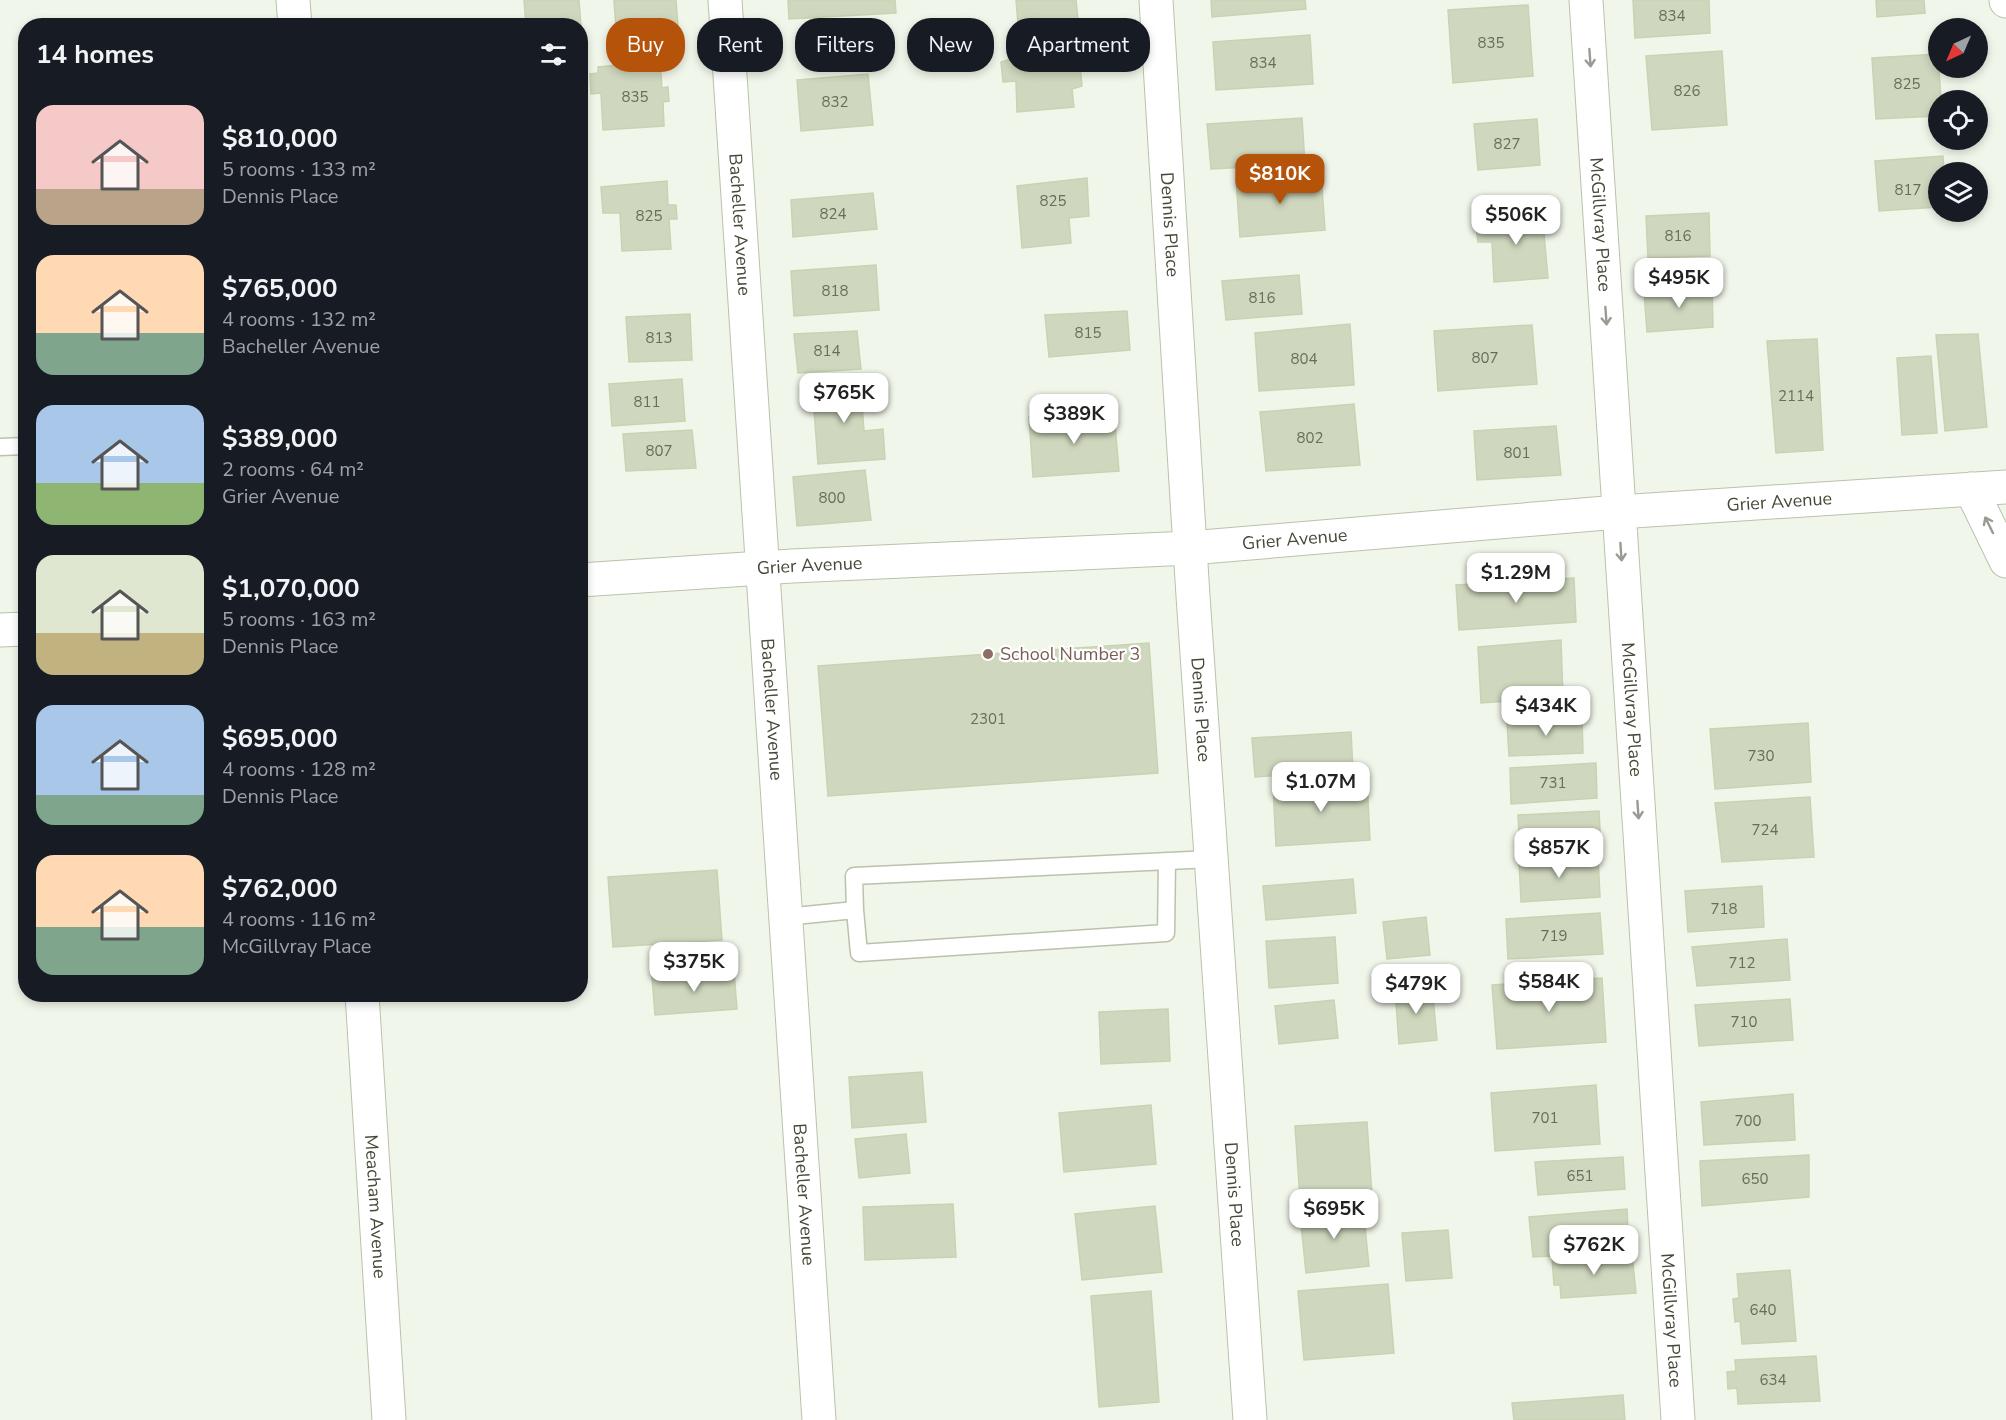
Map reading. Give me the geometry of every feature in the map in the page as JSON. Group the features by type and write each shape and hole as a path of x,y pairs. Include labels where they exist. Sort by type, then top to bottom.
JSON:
{"street":[{"path":"293,0 294,18"},
{"name":"Bacheller Avenue","path":"725,0 819,1420"},
{"name":"Dennis Place","path":"1156,0 1190,548 1250,1420"},
{"name":"McGillvray Place","path":"1586,0 1678,1420"},
{"name":"Grier Avenue","path":"588,579 761,568 1190,548 1618,512 2006,487"},
{"path":"1971,489 2006,561"},
{"path":"0,630 18,629"},
{"name":"Meacham Avenue","path":"363,1002 389,1420"}],"lane":[{"path":"0,447 18,446"},
{"path":"1167,862 1166,933 859,953 855,876 1211,859"},
{"path":"785,917 855,910"}],"building":[{"path":"524,0 579,0 580,18 525,18"},
{"path":"614,0 676,0 677,18 615,18"},
{"path":"788,0 895,0 896,13 789,19"},
{"path":"1016,0 1076,0 1078,18 1018,18"},
{"path":"1211,0 1305,0 1306,9 1212,17"},
{"path":"1633,0 1709,0 1710,33 1635,38"},
{"path":"1876,0 1924,0 1925,13 1877,17"},
{"path":"1528,5 1533,76 1453,83 1448,10"},
{"path":"1310,35 1313,84 1216,90 1213,42"},
{"path":"1722,51 1727,125 1652,130 1646,56"},
{"path":"1928,55 1928,78 1940,78 1940,90 1928,90 1928,116 1876,119 1872,58"},
{"path":"1006,60 1006,72 1081,72 1082,86 1072,89 1074,107 1017,112 1016,81 1003,82 1001,62"},
{"path":"606,66 606,72 661,72 662,88 668,87 669,101 663,102 664,126 603,130 601,93 591,94 590,74 598,73 598,67"},
{"path":"868,74 873,125 801,131 797,80"},
{"path":"1302,118 1305,164 1211,169 1207,124"},
{"path":"1537,119 1540,165 1478,170 1474,124"},
{"path":"1943,156 1943,162 1928,162 1928,208 1879,211 1875,161"},
{"path":"1321,173 1325,230 1240,237 1236,179"},
{"path":"1087,178 1089,216 1069,218 1071,243 1022,248 1017,186"},
{"path":"667,181 668,205 676,205 677,219 669,219 671,249 622,251 620,213 603,213 601,187"},
{"path":"873,193 877,229 793,237 791,200"},
{"path":"1542,212 1548,278 1494,282 1492,242 1478,242 1475,219"},
{"path":"1709,213 1710,256 1648,258 1646,216"},
{"path":"876,265 879,310 794,316 791,271"},
{"path":"1299,275 1302,314 1226,320 1222,281"},
{"path":"1712,287 1713,327 1647,332 1644,292"},
{"path":"1127,311 1130,350 1049,357 1045,315"},
{"path":"690,314 692,360 629,362 626,317"},
{"path":"1350,324 1354,385 1259,391 1255,333"},
{"path":"1532,325 1537,384 1438,391 1434,331"},
{"path":"857,331 861,369 798,373 794,334"},
{"path":"1978,334 1987,427 1945,431 1936,335"},
{"path":"1817,339 1823,450 1776,453 1767,341"},
{"path":"1931,356 1937,433 1902,435 1897,358"},
{"path":"860,377 864,431 883,429 885,459 818,464 812,382"},
{"path":"682,379 685,421 612,426 609,384"},
{"path":"1354,404 1360,465 1266,471 1260,412"},
{"path":"1114,413 1119,471 1033,477 1029,417"},
{"path":"1556,426 1561,475 1477,480 1474,431"},
{"path":"692,430 696,468 626,471 623,434"},
{"path":"865,470 871,520 797,526 793,477"},
{"path":"1574,578 1576,622 1459,630 1456,585"},
{"path":"1561,640 1563,697 1481,703 1478,647"},
{"path":"1149,643 1158,773 828,796 818,666"},
{"path":"1582,717 1583,753 1509,756 1507,722"},
{"path":"1808,723 1811,782 1715,789 1710,729"},
{"path":"1351,732 1353,770 1255,777 1252,738"},
{"path":"1596,763 1597,798 1511,804 1510,768"},
{"path":"1367,780 1370,840 1276,846 1273,785"},
{"path":"1810,797 1814,857 1722,862 1715,803"},
{"path":"1599,811 1601,847 1520,852 1518,815"},
{"path":"1598,856 1600,897 1521,902 1519,861"},
{"path":"717,870 722,940 613,947 608,877"},
{"path":"1353,879 1356,913 1266,920 1263,886"},
{"path":"1762,886 1764,927 1688,932 1685,891"},
{"path":"1600,913 1603,954 1508,959 1506,919"},
{"path":"1426,917 1430,955 1387,959 1383,922"},
{"path":"1335,937 1338,983 1269,988 1266,941"},
{"path":"1787,939 1790,980 1697,986 1692,947"},
{"path":"734,971 737,1009 655,1015 652,977"},
{"path":"1602,978 1606,1042 1497,1049 1492,985"},
{"path":"1432,985 1437,1040 1399,1044 1395,989"},
{"path":"1790,999 1793,1040 1699,1046 1695,1005"},
{"path":"1334,1000 1338,1038 1279,1044 1275,1006"},
{"path":"1168,1009 1170,1061 1101,1064 1099,1012"},
{"path":"922,1072 926,1122 852,1128 849,1077"},
{"path":"1596,1085 1600,1144 1495,1151 1491,1093"},
{"path":"1793,1094 1795,1140 1704,1145 1701,1102"},
{"path":"1151,1105 1156,1164 1064,1172 1059,1113"},
{"path":"1367,1122 1372,1195 1300,1199 1295,1126"},
{"path":"906,1134 910,1173 859,1178 855,1139"},
{"path":"1809,1155 1809,1197 1702,1206 1700,1161"},
{"path":"1623,1157 1625,1189 1538,1195 1535,1162"},
{"path":"953,1204 956,1257 865,1260 863,1207"},
{"path":"1155,1206 1162,1272 1082,1280 1075,1214"},
{"path":"1363,1208 1369,1266 1306,1273 1300,1214"},
{"path":"1627,1209 1629,1252 1533,1257 1529,1217"},
{"path":"1448,1230 1452,1278 1406,1281 1402,1233"},
{"path":"1632,1254 1636,1293 1561,1298 1560,1285 1554,1285 1552,1258"},
{"path":"1790,1270 1796,1341 1742,1344 1740,1321 1735,1322 1733,1299 1739,1298 1737,1274"},
{"path":"1388,1284 1394,1353 1304,1360 1298,1291"},
{"path":"1151,1291 1159,1402 1099,1407 1091,1296"},
{"path":"1816,1356 1820,1401 1738,1404 1737,1388 1728,1389 1727,1372 1736,1371 1735,1360"},
{"path":"1623,1395 1625,1420 1514,1420 1512,1403"}],"place":[{"name":"School Number 3","path":"988,654"}]}
